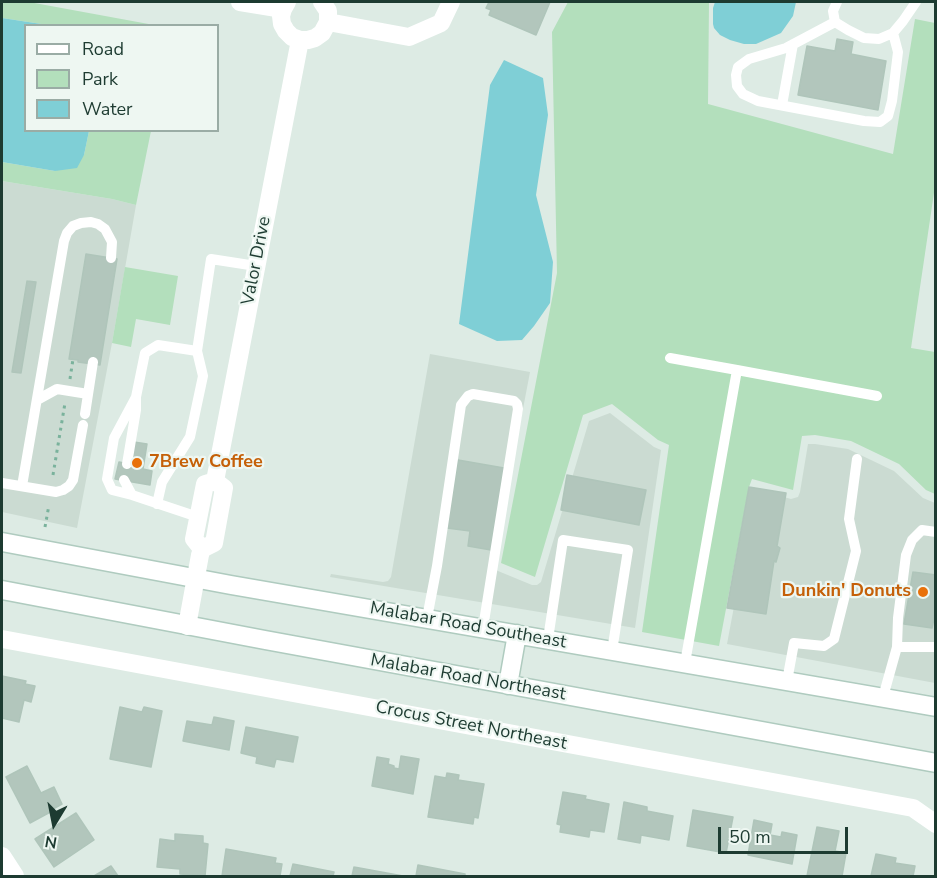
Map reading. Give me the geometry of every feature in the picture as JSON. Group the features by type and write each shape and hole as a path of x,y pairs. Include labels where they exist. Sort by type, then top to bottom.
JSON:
{"main road":[{"path":"240,2 285,5 281,16 282,24 292,37 300,40 315,38 322,33 328,22 328,11 322,2"},
{"path":"328,22 409,37 441,23 451,2"},
{"name":"Valor Drive","path":"215,481 300,40"},
{"name":"Valor Drive","path":"202,549 194,539 198,517 205,484 215,481"},
{"name":"Valor Drive","path":"202,549 214,543 224,488 215,481"},
{"name":"Malabar Road Southeast","path":"2,543 936,706"},
{"name":"Valor Drive","path":"188,626 202,549"},
{"name":"Malabar Road Northeast","path":"2,590 936,763"},
{"path":"508,685 517,634"},
{"name":"Crocus Street Northeast","path":"2,639 913,808 936,824"},
{"path":"2,856 15,876"}],"lane":[{"path":"837,2 833,11 836,22 864,38 879,39 893,33 916,2"},
{"path":"836,22 786,48 749,59 738,67 737,86 743,94 758,101 880,122 888,116 892,101 898,52 893,33"},
{"path":"782,105 793,44"},
{"path":"22,486 67,233 73,226 81,223 98,224 105,229 112,242 111,258"},
{"path":"158,504 162,482 190,437 203,376 197,351 211,259 256,266"},
{"path":"127,464 136,397 145,353 158,345 197,351"},
{"path":"670,358 877,396"},
{"path":"85,414 93,362"},
{"path":"685,663 737,370"},
{"path":"37,400 57,389 88,394"},
{"path":"427,618 461,405 468,396 473,394 514,401 518,409 483,628"},
{"path":"136,397 114,438 107,479 112,490 198,517"},
{"path":"2,483 56,492 69,486 73,480 82,425"},
{"path":"787,681 794,643 824,646 834,639 856,551 849,519 856,459"},
{"path":"124,480 132,495"},
{"path":"883,697 897,647 898,618 906,555 912,540 922,530 936,532"},
{"path":"548,639 563,540 628,550 612,651"},
{"path":"897,647 936,647"}],"path":[{"path":"69,381 73,359"},
{"path":"53,475 66,397"},
{"path":"45,527 50,498"}],"shaded area":[{"path":"2,181 136,205 77,528 2,512"},
{"path":"430,354 530,372 494,561 494,568 498,571 532,585 541,582 589,421 610,413 661,450 635,628 330,577 331,574 383,582 388,581 391,577"},
{"path":"808,444 848,449 894,471 923,498 935,503 935,683 727,644 756,489 791,499 798,497"}],"green space":[{"path":"2,2 29,2 149,24 41,24 2,18"},
{"path":"568,2 709,2 708,104 893,154 915,19 935,23 935,186 911,348 935,352 935,494 926,490 899,464 851,441 815,435 802,436 793,490 752,479 719,646 642,632 669,445 658,440 612,404 583,415 535,577 501,563 557,273 552,32"},
{"path":"89,132 151,132 136,205 2,181 2,162 55,171 84,155"},
{"path":"125,267 178,276 170,325 136,319 131,347 112,343"}],"water":[{"path":"715,2 796,2 793,16 781,33 756,44 744,44 720,35 714,28"},
{"path":"2,18 41,24 24,24 24,132 89,132 84,155 77,168 55,171 2,162"},
{"path":"504,60 543,78 548,115 536,195 553,262 550,303 534,326 522,340 497,341 459,324 490,85"}],"building":[{"path":"489,2 550,2 536,35 489,15 491,10 486,8"},
{"path":"837,39 853,42 851,54 886,61 878,110 798,95 807,46 835,51"},
{"path":"86,254 117,259 100,365 69,359"},
{"path":"27,281 36,282 21,373 12,372"},
{"name":"7Brew Coffee","path":"134,442 147,444 143,469 152,471 150,485 115,479 119,462 130,464"},
{"path":"458,460 504,468 491,550 468,546 470,531 447,528"},
{"path":"567,475 646,490 639,525 561,510"},
{"path":"749,487 786,493 777,546 780,548 776,562 774,561 766,614 727,608"},
{"name":"Dunkin' Donuts","path":"913,572 936,575 936,609 932,628 904,624"},
{"path":"2,676 26,681 25,684 35,686 31,702 24,700 19,722 2,718"},
{"path":"120,707 142,712 144,707 162,711 151,767 110,759"},
{"path":"214,717 234,721 229,750 183,741 187,721 212,725"},
{"path":"246,727 298,737 293,762 276,759 274,767 256,763 257,757 241,753"},
{"path":"401,756 419,759 413,794 372,786 377,757 389,759 388,764 399,769"},
{"path":"27,766 41,793 54,787 62,804 30,823 6,777"},
{"path":"447,773 459,775 458,780 484,784 478,818 474,817 473,824 428,817 435,776 446,778"},
{"path":"563,792 586,796 585,799 609,804 604,832 590,830 589,837 560,832 561,825 557,824"},
{"path":"624,802 647,807 647,811 673,816 669,840 641,835 640,843 618,839"},
{"path":"693,810 733,817 726,853 687,846"},
{"path":"76,813 94,840 54,867 35,839"},
{"path":"754,820 772,824 770,835 781,837 782,832 797,835 792,864 748,855"},
{"path":"817,827 839,831 835,851 846,853 842,876 807,876"},
{"path":"175,834 203,836 203,843 208,844 205,876 180,874 180,869 157,867 160,839 175,841"},
{"path":"226,849 276,858 275,863 282,864 280,876 222,876"},
{"path":"876,854 896,858 895,863 915,866 913,876 871,876"},
{"path":"293,864 334,872 333,876 290,876"},
{"path":"418,865 465,874 465,876 416,876"},
{"path":"111,866 118,876 94,876"},
{"path":"354,867 403,876 352,876"}],"place":[{"name":"7Brew Coffee","path":"137,463"},
{"name":"Dunkin' Donuts","path":"923,592"}]}
